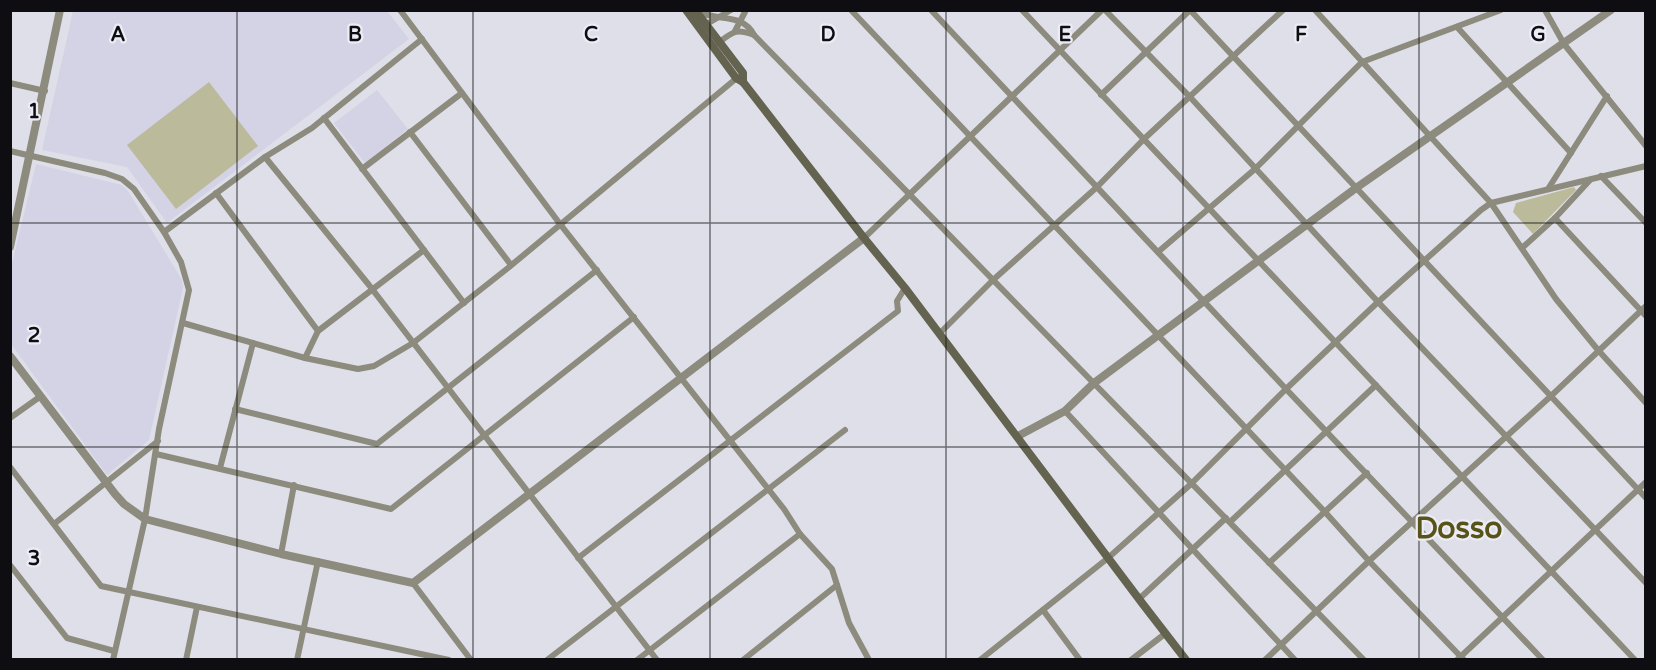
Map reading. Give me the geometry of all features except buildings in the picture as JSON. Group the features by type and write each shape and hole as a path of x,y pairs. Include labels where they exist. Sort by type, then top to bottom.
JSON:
{"main road":[{"path":"686,10 717,44 864,238 940,333 1186,660"},
{"path":"696,10 703,27"}],"street":[{"path":"10,247 45,91 60,10"},
{"path":"400,10 560,224 682,377 800,534 832,569 849,623 869,660"},
{"path":"696,10 708,15 730,17 744,24 1364,660"},
{"path":"703,27 731,10"},
{"path":"851,10 1461,658 1646,482"},
{"path":"931,10 1543,660"},
{"path":"1022,10 1635,660"},
{"path":"413,583 864,238 1104,10 1190,97 1378,302 1646,583"},
{"path":"940,333 993,280 1097,187 1144,139 1283,10"},
{"path":"1315,10 1491,203 1556,299 1646,403"},
{"path":"1158,252 1255,169 1362,62 1501,10"},
{"path":"1545,10 1564,44 1646,146"},
{"path":"1018,436 1065,411 1094,382 1306,224 1611,10"},
{"path":"1101,95 1190,11 1646,498"},
{"path":"717,44 744,24 746,13"},
{"path":"1457,27 1571,153"},
{"path":"735,31 740,30 754,35"},
{"path":"164,232 265,157 324,118 422,39"},
{"path":"183,323 305,358 358,369 374,366 413,343 464,303 741,78"},
{"path":"10,83 45,91"},
{"path":"362,169 462,93"},
{"path":"1548,190 1607,96"},
{"path":"324,118 464,303"},
{"path":"410,132 511,265"},
{"path":"10,151 122,179 134,189 164,232 181,262 189,290 158,441 145,519 113,660"},
{"path":"265,157 373,289 528,494 651,649 657,660"},
{"path":"982,659 1108,558 1246,431 1286,389 1378,302 1481,210 1491,203 1646,166"},
{"path":"1601,176 1646,223"},
{"path":"1522,248 1555,218 1590,180"},
{"path":"216,194 318,331"},
{"path":"1555,218 1643,308 1646,316"},
{"path":"305,358 318,331 424,250"},
{"path":"235,409 377,444 597,270"},
{"path":"578,558 898,311 897,301 905,288"},
{"path":"1264,660 1369,561 1464,477 1643,308"},
{"path":"156,454 391,509 634,317"},
{"path":"220,468 253,343"},
{"path":"10,356 124,504 145,519 281,554 413,583 471,660"},
{"path":"1139,599 1285,470 1376,385"},
{"path":"10,418 41,396"},
{"path":"1065,411 1295,660"},
{"path":"547,660 845,430"},
{"path":"54,524 158,441"},
{"path":"11,470 101,586 449,660"},
{"path":"1269,562 1367,473"},
{"path":"281,554 294,485"},
{"path":"637,660 800,534"},
{"path":"297,660 318,561"},
{"path":"10,565 67,638 114,651"},
{"path":"743,660 837,585"},
{"path":"186,660 197,607"},
{"path":"1043,610 1080,660"},
{"path":"1131,660 1166,633"}],"shaded area":[{"path":"73,11 387,11 409,39 167,223 127,167 42,150"},
{"path":"377,90 408,129 365,163 334,123"},
{"path":"36,164 122,185 128,191 182,280 183,288 149,440 107,475 11,344 11,268"}],"green space":[{"path":"209,82 258,146 176,209 127,145"},
{"path":"1574,187 1576,190 1533,234 1513,212 1516,203"}],"district":[{"name":"Dosso","path":"1459,528"}]}
